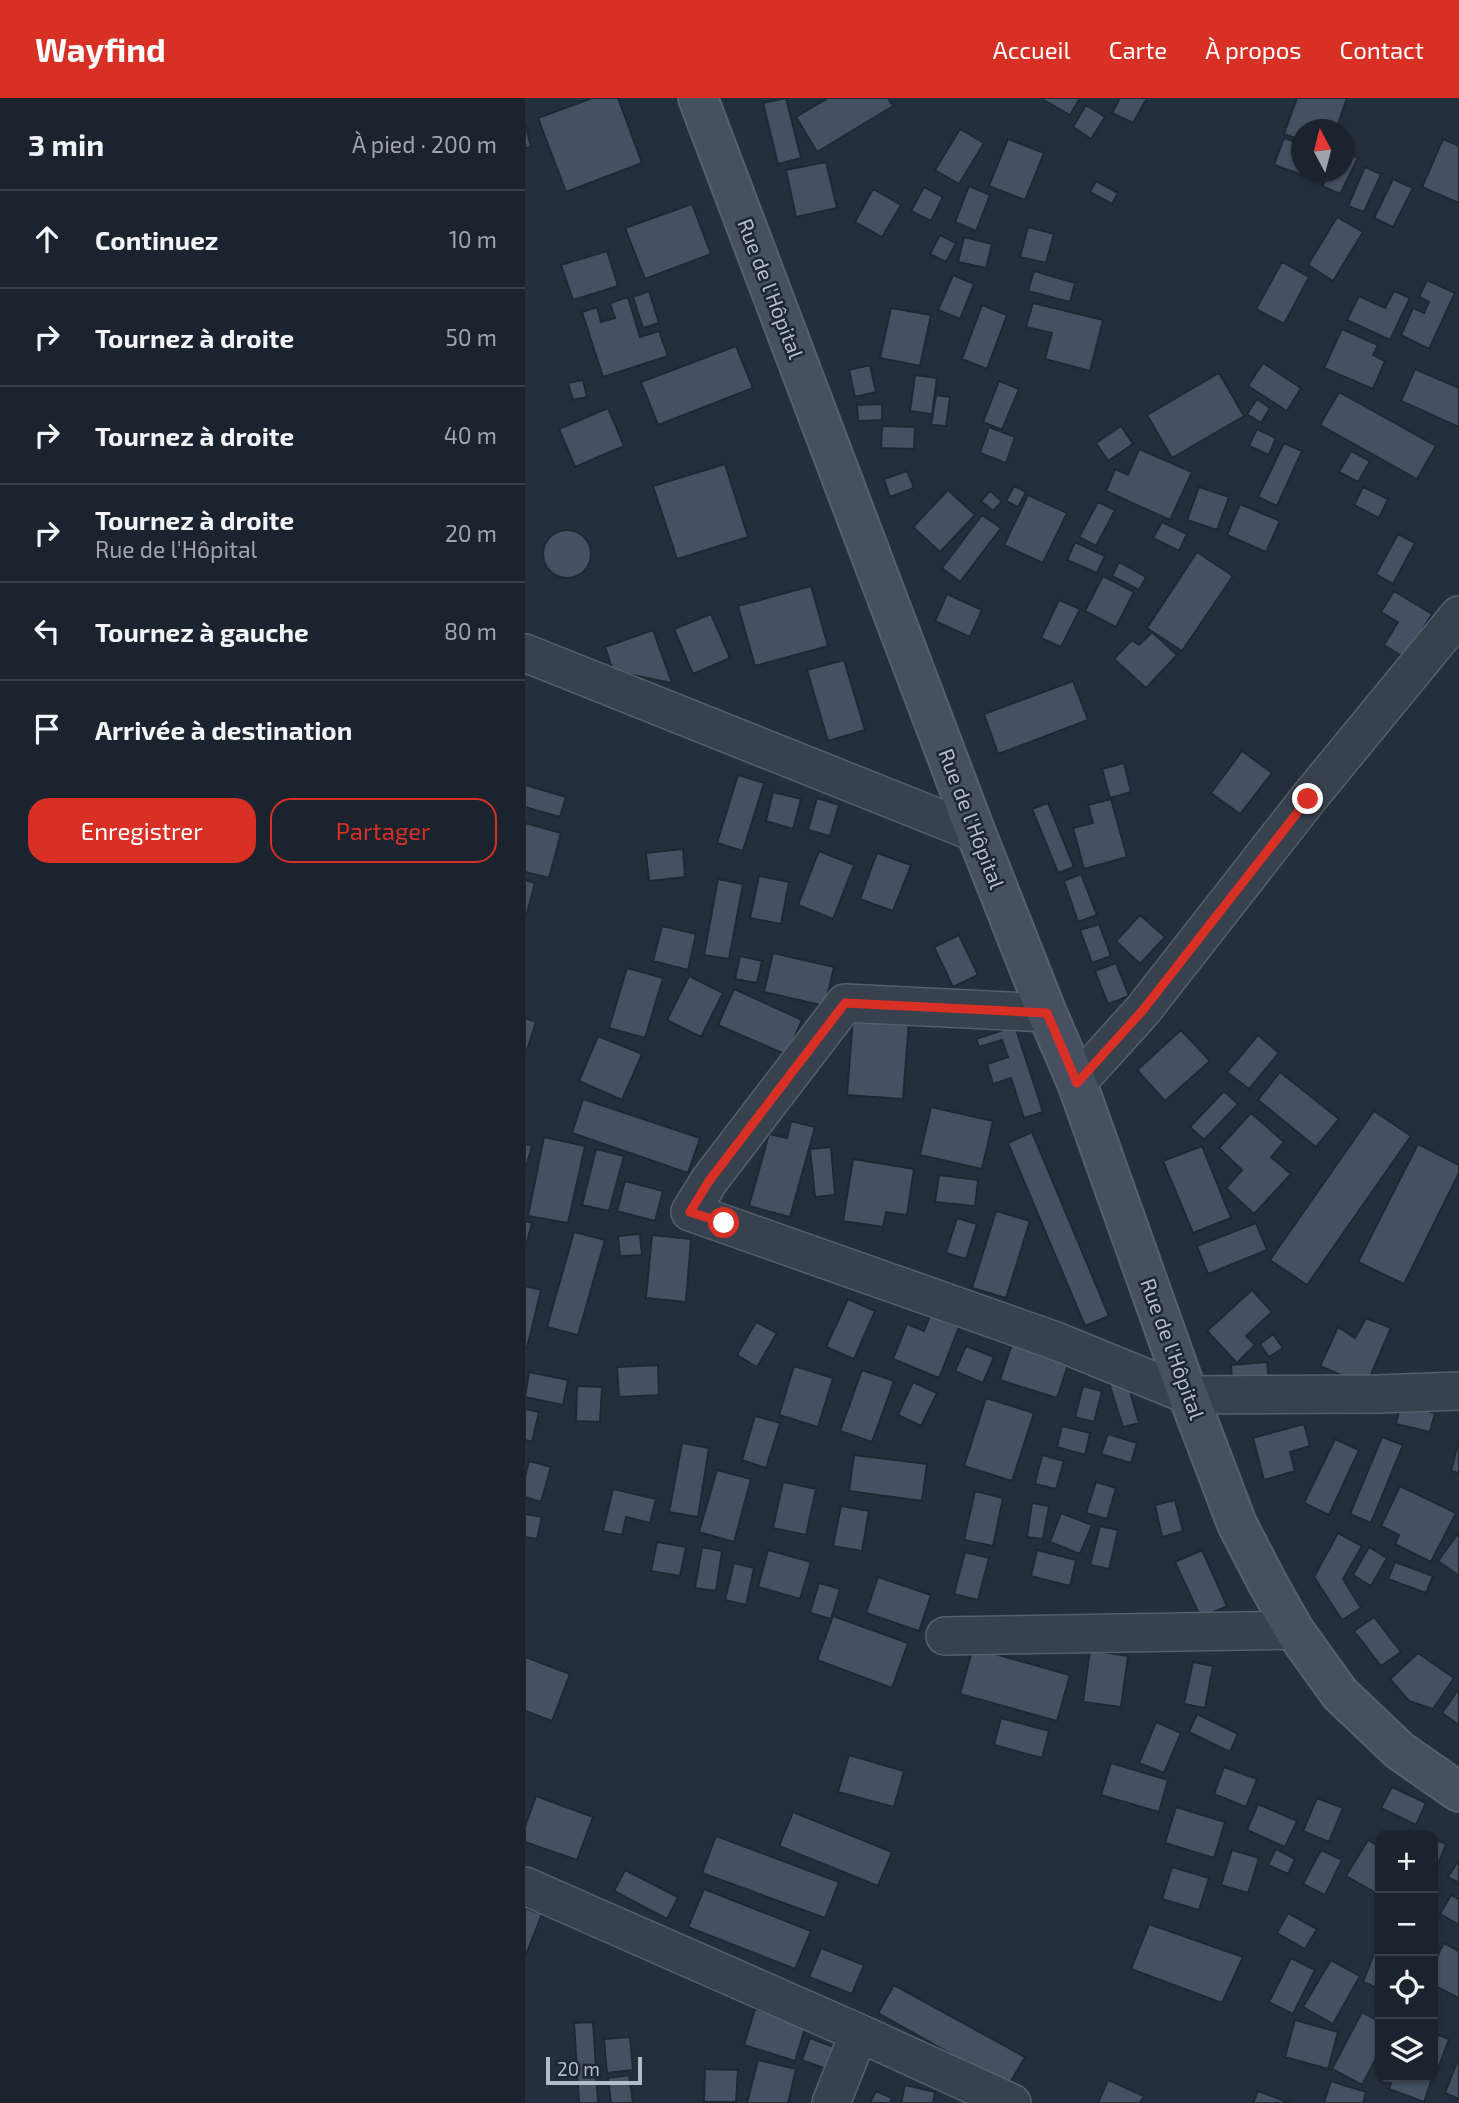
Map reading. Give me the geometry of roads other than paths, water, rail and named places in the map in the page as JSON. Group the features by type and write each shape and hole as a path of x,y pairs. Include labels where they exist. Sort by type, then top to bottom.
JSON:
{"main road":[{"name":"Rue de l'Hôpital","path":"698,98 976,833 1077,1083 1237,1524 1294,1630 1340,1694 1400,1751 1459,1792"}],"street":[{"path":"1077,1083 1143,1010 1308,799 1459,615"},
{"path":"525,653 976,833"},
{"path":"1047,1013 845,1003 709,1181 690,1212 1056,1341 1188,1395 1378,1395 1459,1391"},
{"path":"945,1636 1294,1630"},
{"path":"525,1886 859,2032 1012,2103"},
{"path":"831,2103 859,2032"}]}
